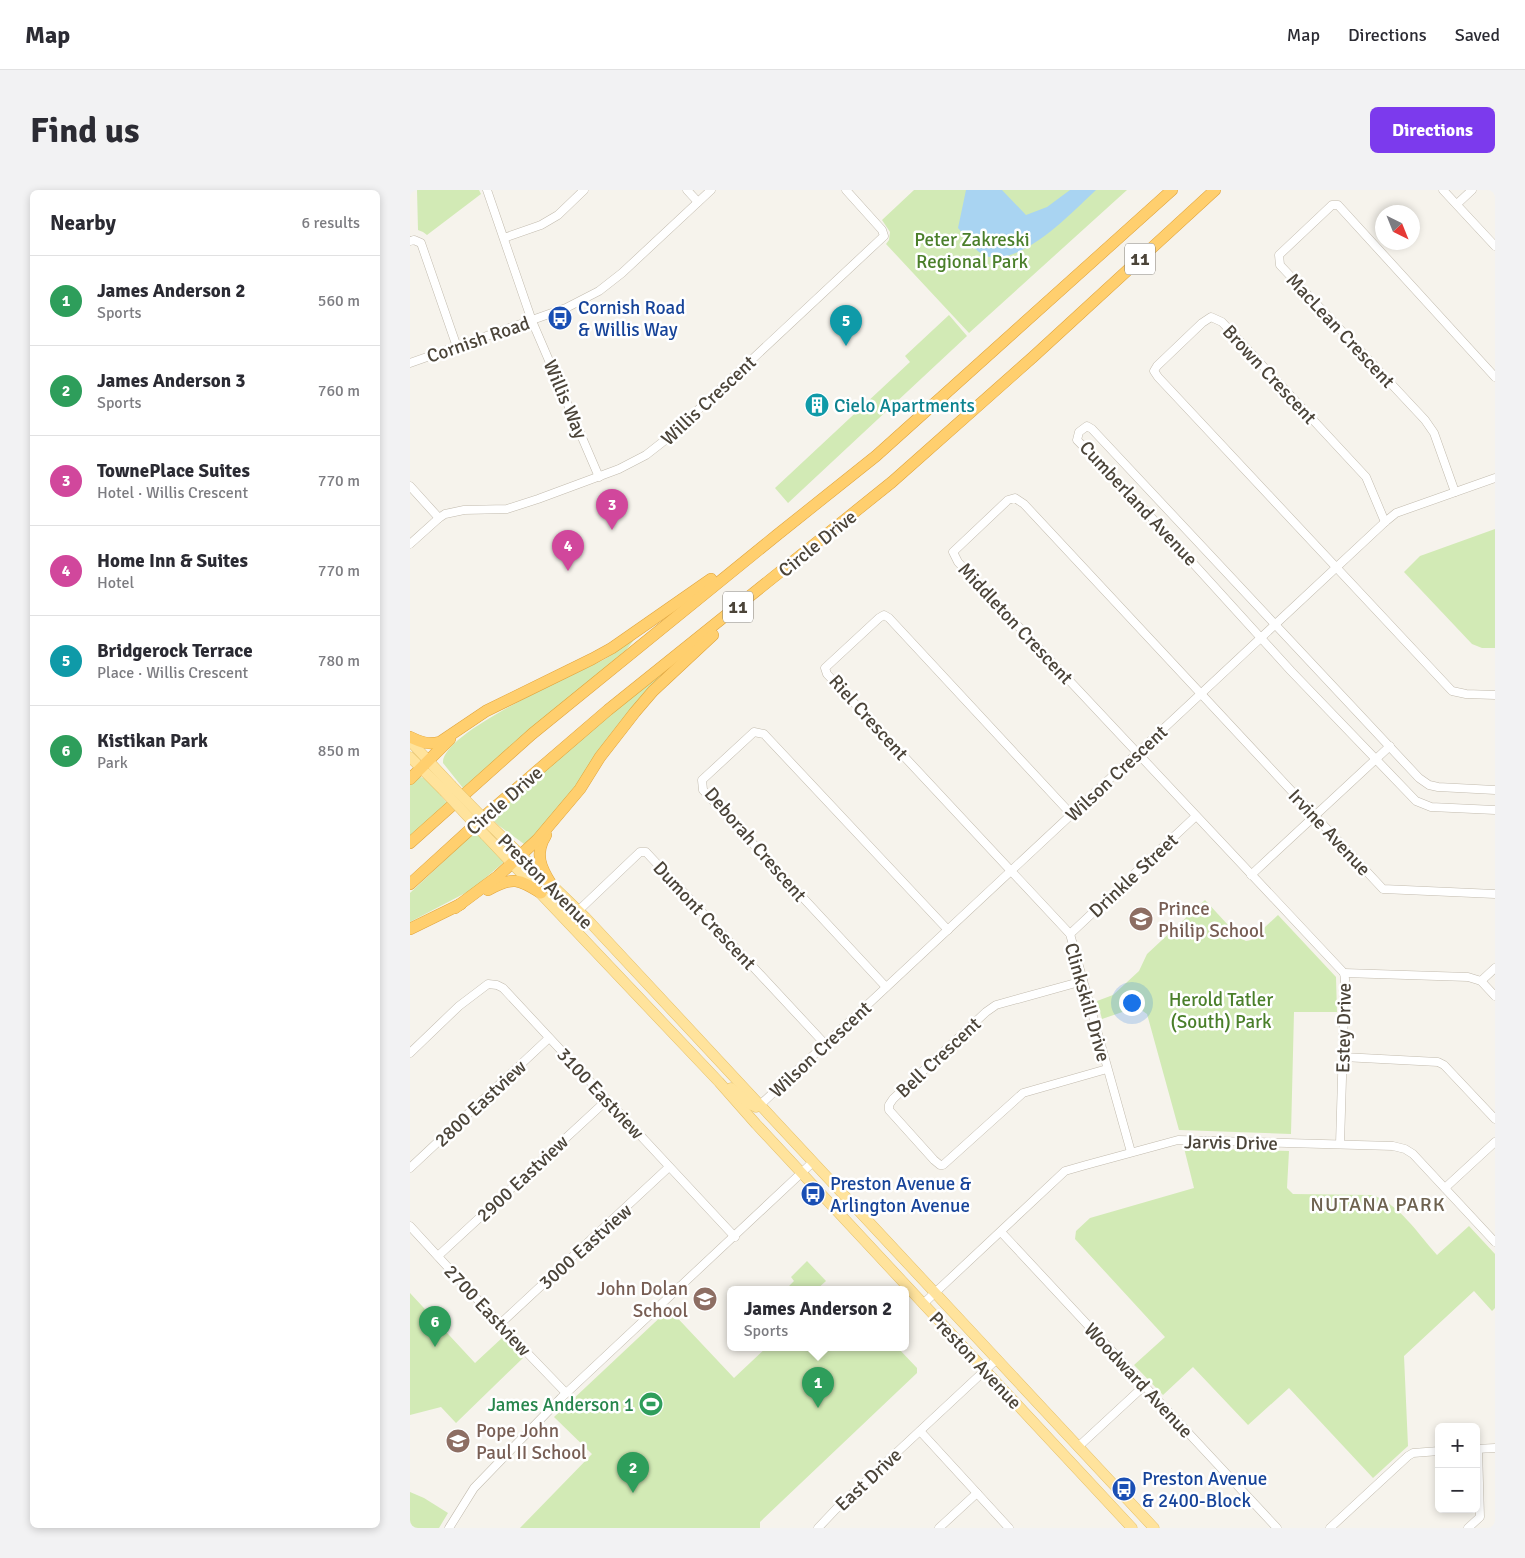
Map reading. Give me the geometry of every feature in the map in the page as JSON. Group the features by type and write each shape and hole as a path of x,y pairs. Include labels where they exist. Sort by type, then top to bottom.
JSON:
{"highway":[{"name":"Circle Drive","path":"410,843 540,728 876,456 1172,190"},
{"name":"Circle Drive","path":"410,884 487,814 608,710 899,476 1045,346 1215,190"},
{"path":"410,739 432,744 440,742 486,711 612,648 823,499"},
{"path":"551,884 542,868 539,856 542,841 580,790 600,757 653,691 698,648 846,519"},
{"path":"410,779 468,723"},
{"path":"455,908 484,888 556,820"},
{"path":"410,929 455,908 501,883 524,882 542,893"}],"main road":[{"name":"Preston Avenue","path":"410,739 425,764 485,835 551,884 578,911 1154,1528"},
{"name":"Preston Avenue","path":"410,757 425,764"},
{"name":"Preston Avenue","path":"447,788 492,827 542,893 567,921 719,1082 906,1286"},
{"name":"Preston Avenue","path":"567,921 575,917 600,934"},
{"name":"Preston Avenue","path":"719,1082 729,1086 754,1106 760,1105"},
{"path":"756,1124 760,1105"},
{"name":"Preston Avenue","path":"909,1289 1132,1528"}],"street":[{"name":"Willis Way","path":"487,190 532,321 599,477"},
{"path":"687,190 698,202"},
{"name":"Cornish Road","path":"410,363 532,321 566,308 599,291 622,273 711,190"},
{"name":"Willis Crescent","path":"410,544 445,514 464,510 507,509 599,477 646,455 669,437 884,236 882,230 846,190"},
{"path":"1443,190 1495,246"},
{"path":"1456,204 1472,190"},
{"path":"504,238 541,225 558,215 582,191"},
{"name":"MacLean Crescent","path":"1455,492 1434,433 1425,420 1280,265 1279,255 1332,205 1338,205 1495,377"},
{"path":"410,241 414,240 421,243 457,347"},
{"name":"Brown Crescent","path":"1335,568 1154,371 1202,323 1212,317 1222,322 1366,476 1385,522"},
{"name":"Cumberland Avenue","path":"1495,790 1438,788 1429,785 1419,778 1092,429 1087,426 1079,432 1077,440 1182,550 1375,760 1416,801 1431,807 1495,810"},
{"name":"Wilson Crescent","path":"760,1105 1385,522 1396,513 1495,478"},
{"path":"410,486 439,518"},
{"name":"Middleton Crescent","path":"1137,753 958,562 953,552 958,546 1008,500 1015,498 1024,504 1201,693"},
{"path":"1335,568 1452,691 1466,694 1495,695"},
{"name":"Riel Crescent","path":"1011,871 834,682 825,668 884,615 889,618 1072,814"},
{"name":"Irvine Avenue","path":"1201,693 1383,889 1495,894"},
{"name":"Deborah Crescent","path":"886,987 703,790 702,780 754,732 764,734 948,930"},
{"path":"1252,874 1390,746"},
{"name":"Estey Drive","path":"1137,753 1344,974 1344,1058 1340,1144"},
{"name":"Drinkle Street","path":"1070,934 1196,816"},
{"name":"Dumont Crescent","path":"578,911 640,852 646,852 826,1044"},
{"name":"Clinkskill Drive","path":"1011,871 1070,934 1131,1152"},
{"path":"1481,981 1495,968"},
{"path":"1344,974 1468,977 1481,981 1495,996"},
{"name":"Bell Crescent","path":"1083,981 996,1004 890,1102 889,1110 934,1160 943,1165 1023,1093 1107,1069"},
{"name":"3100 Eastview","path":"410,1053 459,1006 488,984 497,984 735,1237"},
{"name":"2800 Eastview","path":"410,1168 549,1038"},
{"path":"1344,1058 1438,1062 1444,1065 1495,1119"},
{"name":"2900 Eastview","path":"438,1256 606,1100"},
{"name":"Jarvis Drive","path":"923,1304 1065,1171 1178,1140 1393,1146 1405,1149 1414,1154 1495,1242"},
{"path":"1445,1188 1495,1142"},
{"path":"450,1528 474,1488 566,1393 813,1162"},
{"name":"3000 Eastview","path":"500,1324 669,1168"},
{"name":"2700 Eastview","path":"411,1229 566,1393"},
{"name":"Woodward Avenue","path":"1001,1232 1277,1528"},
{"name":"East Drive","path":"818,1528 996,1360"},
{"path":"1078,1447 1144,1386"},
{"path":"920,1431 1009,1528"},
{"path":"1480,1449 1495,1448"},
{"path":"1330,1528 1408,1456 1414,1453 1435,1451"},
{"path":"1468,1528 1480,1517 1478,1468"},
{"path":"939,1528 977,1493"}],"green space":[{"path":"417,190 479,190 481,194 427,235 418,230"},
{"name":"Peter Zakreski Regional Park","path":"914,190 1127,190 969,333 886,244 889,240 890,232 882,220"},
{"path":"949,315 967,336 788,503 775,488 910,362 905,356"},
{"path":"1495,529 1495,648 1482,648 1472,644 1404,572 1420,556"},
{"path":"634,640 626,650 463,788 443,763 448,750 486,720 541,690 605,659"},
{"path":"671,666 615,728 562,807 539,832 524,844 490,817 575,744"},
{"path":"421,777 428,780 447,803 410,836 410,785 417,778"},
{"path":"475,832 502,856 503,863 471,890 410,922 410,893"},
{"name":"Herold Tatler (South) Park","path":"1205,900 1240,938 1246,941 1251,940 1278,915 1336,977 1337,1012 1294,1012 1291,1134 1179,1130 1147,1014 1137,1007 1102,1019 1097,1001 1113,995 1139,971 1147,954"},
{"path":"1184,1148 1289,1151 1287,1188 1293,1194 1371,1195 1381,1199 1399,1212 1437,1255 1469,1226 1495,1254 1495,1308 1492,1311 1474,1291 1404,1356 1408,1446 1373,1478 1289,1388 1248,1425 1193,1367 1163,1395 1134,1365 1165,1337 1075,1239 1076,1231 1090,1218 1194,1188"},
{"path":"807,1261 826,1281 820,1286 789,1286 794,1281 791,1277"},
{"path":"410,1293 475,1363 503,1337 523,1358 456,1423 441,1407 410,1415"},
{"path":"669,1309 734,1378 763,1351 901,1351 917,1368 917,1373 760,1522 760,1528 520,1528 592,1454 554,1417"},
{"path":"410,1492 424,1498 448,1513 439,1528 410,1528"}],"water":[{"path":"966,190 1002,190 1026,215 1047,207 1070,190 1096,190 1046,235 1015,253 1000,257 982,254 974,248 958,228"}],"place":[{"name":"Cornish Road & Willis Way","path":"560,318"},
{"name":"Bridgerock Terrace","path":"846,346"},
{"name":"Cielo Apartments","path":"817,405"},
{"name":"TownePlace Suites","path":"612,530"},
{"name":"Home Inn & Suites","path":"568,571"},
{"name":"Prince Philip School","path":"1141,919"},
{"name":"Preston Avenue & Arlington Avenue","path":"813,1194"},
{"name":"John Dolan School","path":"705,1299"},
{"name":"Kistikan Park","path":"435,1347"},
{"name":"James Anderson 1","path":"651,1404"},
{"name":"James Anderson 2","path":"818,1408"},
{"name":"Pope John Paul II School","path":"458,1441"},
{"name":"Preston Avenue & 2400-Block","path":"1124,1489"},
{"name":"James Anderson 3","path":"633,1493"}],"district":[{"name":"NUTANA PARK","path":"1378,1204"}]}
